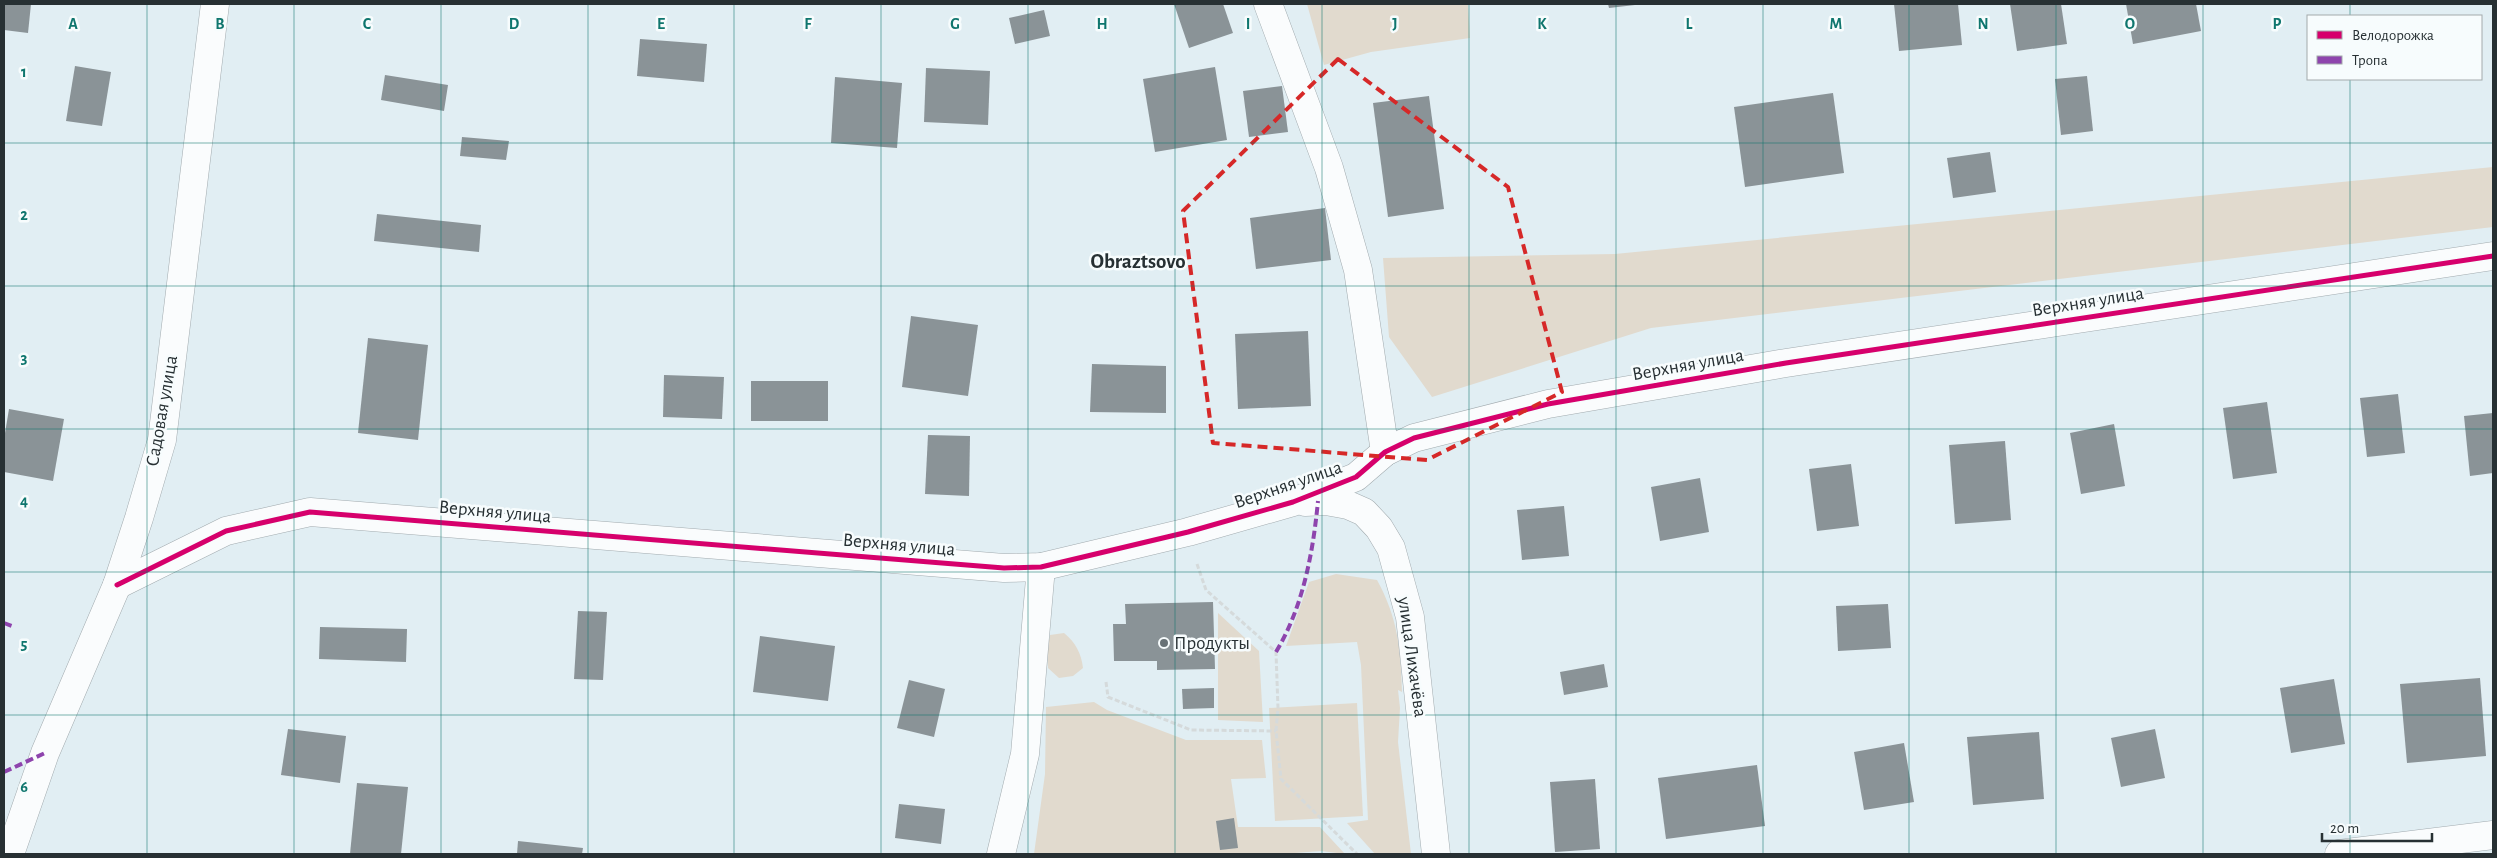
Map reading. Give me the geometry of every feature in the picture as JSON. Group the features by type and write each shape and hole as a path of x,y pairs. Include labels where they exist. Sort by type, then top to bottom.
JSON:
{"street":[{"name":"Садовая улица","path":"10,854 45,753 117,585 162,440 215,4"},
{"path":"1268,4 1329,168 1358,270 1385,452"},
{"name":"Верхняя улица","path":"117,585 226,531 310,512 1004,568 1042,567 1188,532 1293,502 1356,477 1385,452 1414,438 1548,404 1786,363 2493,256"},
{"name":"улица Лихачёва","path":"1293,502 1326,501 1348,505 1364,512 1379,528 1391,548 1410,616 1436,854"},
{"path":"1001,854 1025,754 1042,567"},
{"path":"2339,854 2493,835"}],"path":[{"path":"1188,532 1206,590 1276,652 1278,708 1276,731 1281,779 1323,818 1357,854"},
{"path":"1106,682 1108,697 1190,730 1276,731"}],"highlighted area":[{"path":"1338,59 1508,187 1562,392 1427,460 1213,443 1183,211"}],"shaded area":[{"path":"1307,4 1468,4 1470,38 1371,52 1324,65"},
{"path":"2493,167 2493,227 1651,328 1432,397 1389,337 1383,258 1615,254"},
{"path":"1336,574 1377,580 1394,621 1402,677 1402,692 1398,690 1400,708 1398,742 1411,854 1375,854 1347,823 1368,820 1361,665 1357,642 1286,646 1309,582"},
{"path":"1218,613 1259,651 1263,722 1218,720"},
{"path":"1064,633 1077,649 1083,668 1073,676 1059,678 1048,668 1047,652 1050,635"},
{"path":"1094,702 1107,710 1186,740 1262,740 1266,778 1231,779 1238,827 1320,827 1345,854 1321,851 1282,854 1034,854 1045,774 1046,707"},
{"path":"1357,703 1363,816 1275,821 1269,708"}],"building":[{"path":"4,4 31,4 28,33 4,30"},
{"path":"1174,4 1223,4 1233,33 1189,48"},
{"path":"1608,4 1634,4 1635,5 1609,8"},
{"path":"1894,4 1958,4 1962,45 1899,51"},
{"path":"2010,4 2061,4 2067,44 2017,51"},
{"path":"2126,4 2196,4 2201,31 2133,44"},
{"path":"1044,10 1050,36 1015,44 1009,18"},
{"path":"640,39 707,44 704,82 637,76"},
{"path":"75,66 111,72 102,126 66,121"},
{"path":"1215,67 1227,140 1155,152 1143,79"},
{"path":"926,68 990,71 988,125 924,122"},
{"path":"385,75 448,85 444,111 381,100"},
{"path":"2087,76 2093,131 2061,135 2055,79"},
{"path":"835,77 902,83 897,148 831,143"},
{"path":"1282,86 1288,132 1249,137 1243,91"},
{"path":"1833,93 1844,173 1745,187 1734,107"},
{"path":"1429,96 1444,209 1388,217 1373,103"},
{"path":"462,137 509,141 506,160 460,156"},
{"path":"1990,152 1996,192 1953,198 1947,158"},
{"path":"1325,208 1331,260 1256,269 1250,218"},
{"path":"377,214 481,225 479,252 374,241"},
{"path":"911,316 978,325 968,396 902,387"},
{"path":"1308,331 1311,406 1238,409 1235,334"},
{"path":"368,338 428,345 418,440 358,433"},
{"path":"1092,364 1166,366 1166,413 1090,412"},
{"path":"664,375 724,377 722,419 663,417"},
{"path":"751,381 828,381 828,421 751,421"},
{"path":"2398,394 2405,453 2367,457 2360,398"},
{"path":"2267,402 2277,473 2233,479 2223,408"},
{"path":"9,409 64,419 53,481 4,472 4,439"},
{"path":"2493,413 2493,473 2470,476 2464,416"},
{"path":"2114,424 2125,486 2081,494 2070,433"},
{"path":"928,435 970,436 969,496 925,494"},
{"path":"2005,441 2011,520 1955,524 1949,445"},
{"path":"1851,464 1859,526 1817,531 1809,469"},
{"path":"1700,478 1709,532 1660,541 1651,487"},
{"path":"1564,506 1569,556 1522,560 1517,510"},
{"name":"Продукты","path":"1213,602 1215,669 1157,670 1157,661 1114,661 1113,624 1126,624 1125,604"},
{"path":"1888,604 1891,648 1838,651 1836,606"},
{"path":"578,611 607,612 603,680 574,679"},
{"path":"320,627 407,629 406,662 319,659"},
{"path":"760,636 835,646 828,701 753,692"},
{"path":"1604,664 1608,687 1564,695 1560,672"},
{"path":"2480,678 2486,756 2407,763 2400,684"},
{"path":"2334,679 2345,744 2291,753 2280,688"},
{"path":"909,680 945,689 934,737 897,728"},
{"path":"1214,688 1214,708 1183,709 1182,689"},
{"path":"288,729 346,736 340,783 281,775"},
{"path":"2155,729 2165,778 2121,787 2111,738"},
{"path":"2039,732 2044,799 1973,805 1967,737"},
{"path":"1904,743 1914,802 1864,810 1854,752"},
{"path":"1757,765 1765,826 1666,839 1658,778"},
{"path":"1595,779 1600,849 1555,852 1550,782"},
{"path":"357,783 408,787 401,854 350,854"},
{"path":"899,804 945,809 941,844 895,838"},
{"path":"1234,818 1238,848 1220,850 1216,821"},
{"path":"518,841 583,848 582,854 517,854"}],"marked path":[{"path":"1276,652 1300,598 1310,560 1318,501"},
{"path":"4,623 12,626"},
{"path":"4,772 45,753"}],"cycle path":[{"path":"117,585 226,531 310,512 1004,568 1041,567 1188,532 1293,502 1356,477 1385,452 1414,438 1548,404 1786,363 2493,256"}],"place":[{"name":"Продукты","path":"1164,643"}],"district":[{"name":"Obraztsovo","path":"1138,261"}]}
